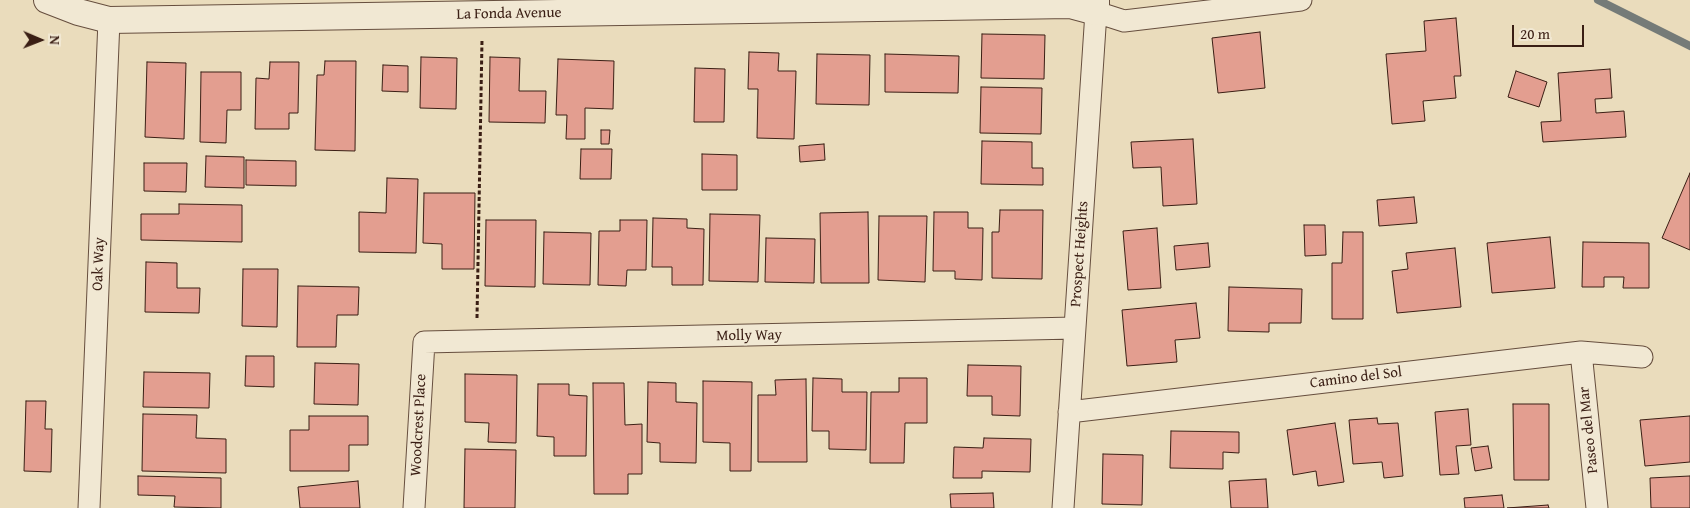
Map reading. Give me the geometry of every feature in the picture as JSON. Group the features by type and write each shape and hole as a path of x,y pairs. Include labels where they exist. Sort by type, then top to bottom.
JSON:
{"street":[{"name":"La Fonda Avenue","path":"47,0 78,12 109,20 315,9 482,15 1070,5 1096,6 1124,21 1301,0"},
{"name":"Prospect Heights","path":"1063,508 1096,6"},
{"name":"Oak Way","path":"89,508 109,20"},
{"name":"Molly Way","path":"424,342 1075,328"},
{"name":"Woodcrest Place","path":"414,508 424,342"},
{"name":"Camino del Sol","path":"1069,412 1581,352 1642,357"},
{"name":"Paseo del Mar","path":"1581,352 1597,508"}],"path":[{"path":"477,342 482,15"}],"building":[{"path":"1456,18 1461,76 1454,76 1456,98 1423,101 1425,121 1392,124 1386,54 1426,51 1424,21"},
{"path":"1260,32 1265,88 1218,93 1212,38"},
{"path":"982,34 1045,35 1044,79 981,78"},
{"path":"749,52 779,53 778,71 796,71 794,139 757,138 758,89 748,89"},
{"path":"817,54 870,55 869,105 816,104"},
{"path":"885,54 959,56 958,93 885,92"},
{"path":"421,57 457,58 456,109 420,108"},
{"path":"490,57 520,58 519,91 546,91 545,123 489,122"},
{"path":"558,59 614,61 613,109 585,108 585,139 566,139 567,115 556,115"},
{"path":"325,61 356,61 355,151 315,150 317,75 324,75"},
{"path":"147,62 186,63 184,139 145,137"},
{"path":"270,62 299,62 298,113 289,113 289,129 255,129 256,78 269,79"},
{"path":"383,65 408,66 408,92 382,91"},
{"path":"695,68 725,69 724,122 694,122"},
{"path":"1610,69 1612,98 1595,99 1596,113 1624,111 1626,137 1543,142 1541,122 1561,121 1558,73"},
{"path":"1516,71 1547,82 1539,107 1508,97"},
{"path":"201,72 241,72 241,110 227,110 226,143 200,142"},
{"path":"981,87 1042,88 1041,134 980,133"},
{"path":"601,130 610,130 609,144 601,144"},
{"path":"1193,139 1197,204 1163,206 1161,167 1133,168 1131,142"},
{"path":"982,141 1032,142 1032,168 1043,168 1043,185 981,184"},
{"path":"824,144 825,160 800,162 799,146"},
{"path":"581,149 612,149 611,179 580,179"},
{"path":"702,154 737,155 737,190 702,190"},
{"path":"206,156 244,157 244,188 205,187"},
{"path":"246,160 296,161 296,186 246,185"},
{"path":"144,163 187,163 186,192 144,191"},
{"path":"1690,173 1690,250 1662,238"},
{"path":"387,178 418,179 416,253 359,252 359,212 386,213"},
{"path":"424,193 475,193 474,269 442,269 442,244 423,243"},
{"path":"1414,197 1417,223 1379,226 1377,200"},
{"path":"179,204 242,205 242,242 141,240 141,214 179,214"},
{"path":"1000,210 1043,210 1042,279 992,278 992,232 999,232"},
{"path":"868,212 869,283 821,283 820,213"},
{"path":"934,212 968,212 968,228 983,228 982,280 955,279 955,271 933,271"},
{"path":"710,214 760,215 758,282 709,281"},
{"path":"879,216 927,216 925,282 878,280"},
{"path":"653,218 687,219 687,228 704,229 703,285 672,285 672,267 652,267"},
{"path":"486,220 536,220 535,287 485,286"},
{"path":"620,220 647,220 646,270 627,270 626,286 598,285 599,231 620,231"},
{"path":"1304,225 1325,225 1326,255 1305,256"},
{"path":"1157,228 1161,288 1128,290 1123,231"},
{"path":"544,232 591,233 590,285 543,284"},
{"path":"1343,232 1363,232 1363,319 1332,319 1332,263 1342,263"},
{"path":"1550,237 1555,288 1492,293 1487,243"},
{"path":"766,238 815,239 814,283 765,282"},
{"path":"1583,242 1649,243 1649,288 1623,288 1624,277 1604,277 1604,287 1582,287"},
{"path":"1208,243 1210,267 1176,270 1174,246"},
{"path":"1455,248 1461,307 1397,313 1392,271 1408,269 1406,253"},
{"path":"146,262 177,263 177,288 200,288 199,313 145,312"},
{"path":"243,269 278,269 277,327 242,326"},
{"path":"298,286 359,287 358,315 337,315 336,347 297,347"},
{"path":"1229,287 1302,289 1301,323 1269,323 1269,332 1228,331"},
{"path":"1196,303 1200,338 1175,340 1177,362 1127,366 1122,310"},
{"path":"246,356 274,356 274,387 245,386"},
{"path":"315,363 359,364 358,405 314,404"},
{"path":"968,365 1021,366 1020,416 992,415 992,396 967,396"},
{"path":"144,372 210,373 209,408 143,407"},
{"path":"465,374 517,375 516,443 488,442 489,423 465,422"},
{"path":"813,378 842,379 842,392 867,392 866,450 829,449 829,431 812,431"},
{"path":"899,378 927,378 927,423 905,423 904,463 870,463 871,392 899,392"},
{"path":"806,379 807,462 758,462 758,395 776,395 775,380"},
{"path":"703,381 752,382 751,471 730,471 730,443 703,442"},
{"path":"648,382 676,383 676,402 697,403 696,463 660,462 660,443 647,442"},
{"path":"593,383 624,383 625,425 642,424 642,474 628,474 628,494 594,494"},
{"path":"538,384 569,384 569,395 587,396 586,456 554,456 554,437 537,436"},
{"path":"26,401 46,401 45,429 52,429 51,472 24,471"},
{"path":"1513,404 1549,404 1549,480 1514,480"},
{"path":"1468,409 1471,445 1456,446 1459,474 1440,475 1435,412"},
{"path":"143,414 197,415 196,438 226,439 226,473 142,471"},
{"path":"309,416 368,416 368,445 349,445 349,471 290,471 290,430 309,430"},
{"path":"1690,416 1690,462 1645,466 1640,420"},
{"path":"1377,418 1378,424 1398,423 1403,476 1384,478 1382,462 1353,464 1349,420"},
{"path":"1335,423 1344,482 1318,486 1316,471 1293,475 1287,430"},
{"path":"1171,431 1239,432 1239,453 1223,452 1223,469 1170,468"},
{"path":"984,438 1031,439 1030,472 982,471 982,478 953,478 954,447 983,448"},
{"path":"1488,446 1492,468 1475,471 1471,448"},
{"path":"465,449 516,450 515,508 464,508"},
{"path":"1103,454 1143,455 1142,505 1102,504"},
{"path":"138,476 221,478 221,508 174,507 175,496 138,495"},
{"path":"1690,476 1690,508 1651,508 1650,478"},
{"path":"1266,479 1268,508 1231,508 1229,481"},
{"path":"358,481 360,508 300,508 298,487"},
{"path":"993,493 994,508 951,508 950,494"},
{"path":"1502,495 1504,508 1465,508 1464,498"},
{"path":"1548,505 1549,508 1507,508"}],"waterway":[{"path":"1598,0 1690,46"}]}
